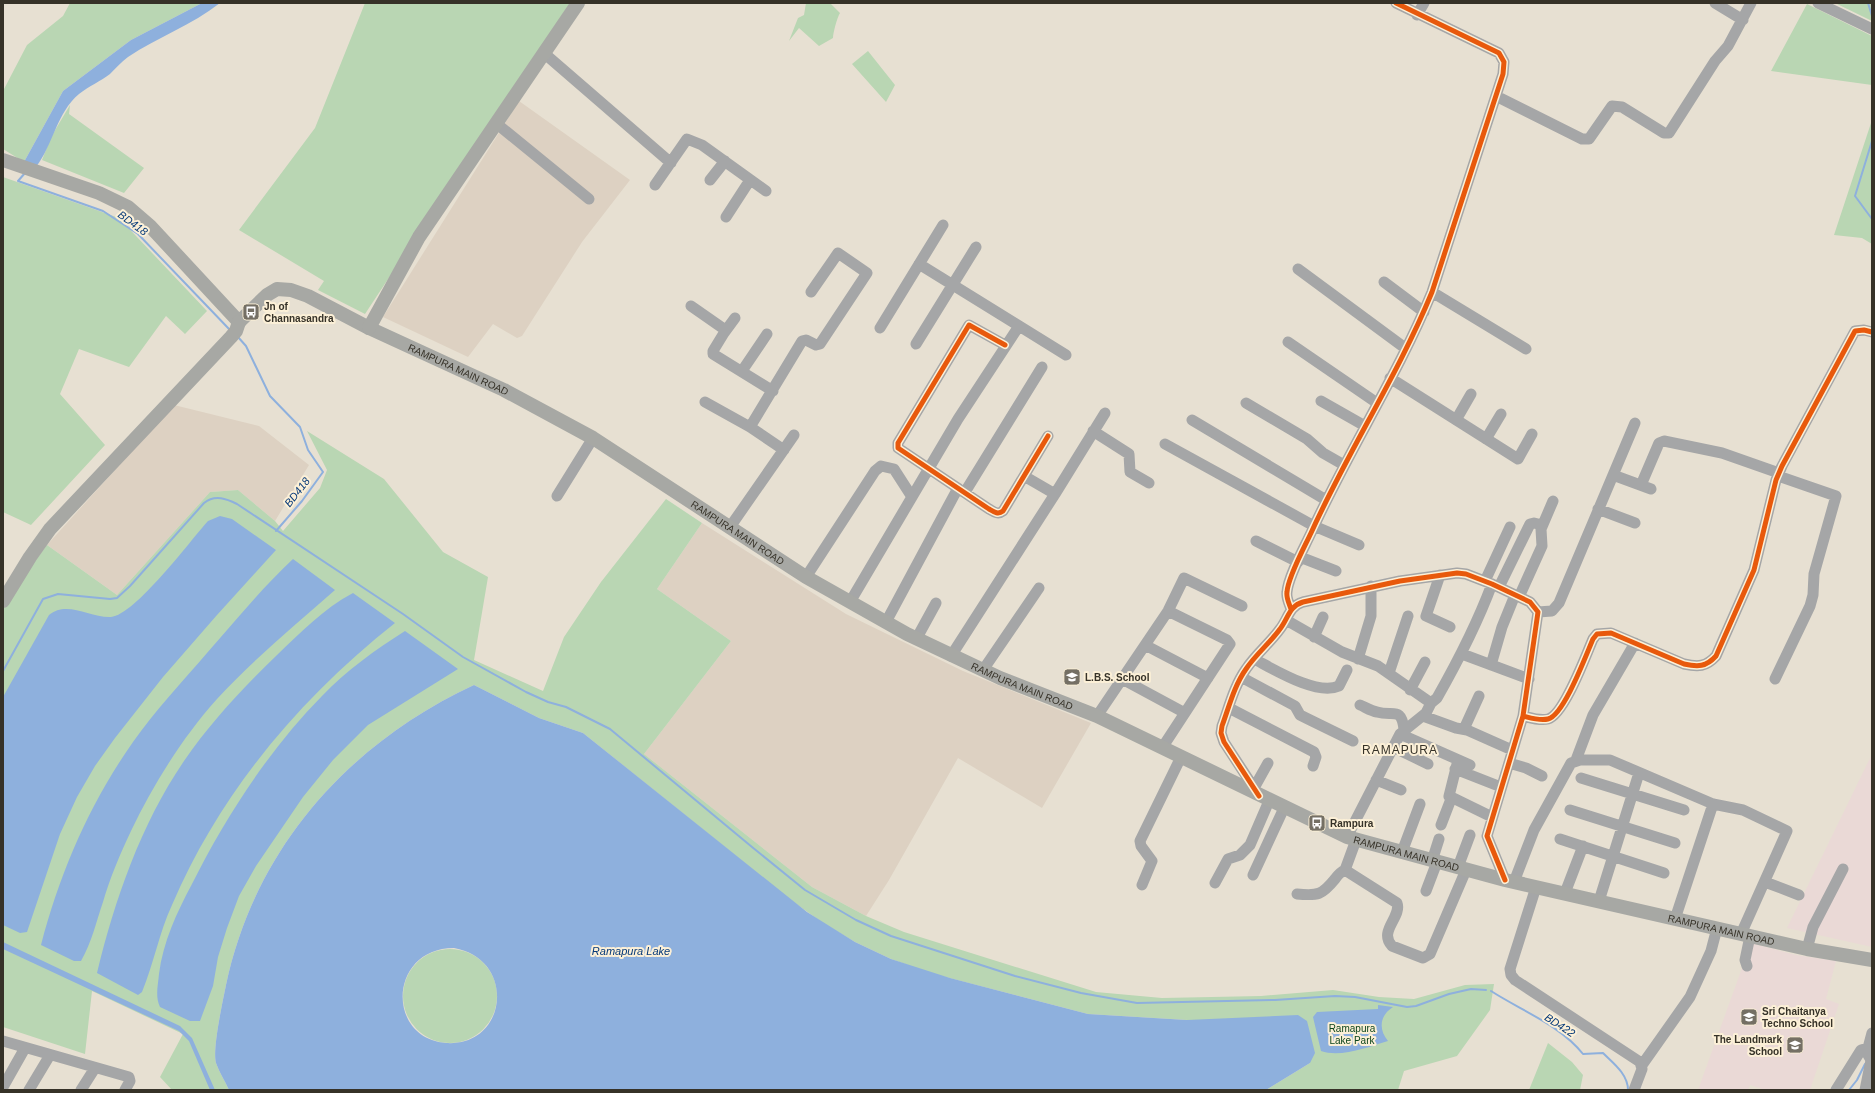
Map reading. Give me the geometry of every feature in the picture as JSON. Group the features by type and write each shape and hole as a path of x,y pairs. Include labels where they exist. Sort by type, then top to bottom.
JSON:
{"main road":[{"path":"369,328 420,237 578,3"},
{"path":"3,160 98,193 128,207 150,226 236,330 50,530 30,557 3,601"},
{"name":"RAMPURA MAIN ROAD","path":"236,330 267,295 278,289 291,290 308,296 369,328 504,390 592,438 806,577 903,632 1000,678 1097,716 1261,795 1284,808 1352,838 1510,881 1807,949 1872,960"}],"street":[{"path":"1292,609 1288,600 1287,592 1314,526 1326,500 1424,312 1432,292 1503,74 1504,62 1499,53 1417,15 1396,3"},
{"path":"1417,15 1424,3"},
{"path":"1715,3 1742,20"},
{"path":"1496,96 1582,140 1589,138 1612,106 1615,105 1622,107 1664,133 1669,133 1715,61 1728,46 1751,3"},
{"path":"1818,3 1872,29"},
{"path":"545,54 671,164"},
{"path":"497,124 589,199"},
{"path":"655,185 687,139 702,145 766,191"},
{"path":"710,180 724,161"},
{"path":"726,217 750,180"},
{"path":"880,328 943,225"},
{"path":"916,344 976,247"},
{"path":"750,427 802,341 806,340 816,345 820,344 867,273 838,253 812,292"},
{"path":"919,264 1066,355"},
{"path":"1298,270 1405,348"},
{"path":"1384,282 1424,312"},
{"path":"1432,292 1526,349"},
{"path":"690,306 724,329 724,333"},
{"path":"735,318 713,351 713,354 773,391"},
{"path":"1005,346 969,326 898,443 899,451 996,513 1001,513 1048,436"},
{"path":"850,602 928,470 1019,326"},
{"path":"1523,716 1540,720 1555,716 1566,701 1597,634 1611,633 1684,664 1694,666 1702,666 1710,662 1716,656 1754,570 1779,475 1855,331 1864,330 1872,332"},
{"path":"742,372 767,334"},
{"path":"1288,342 1377,404"},
{"path":"886,622 962,490 1042,367"},
{"path":"1390,378 1518,459 1532,434"},
{"path":"1456,420 1471,394"},
{"path":"1321,401 1365,426"},
{"path":"705,402 750,427 784,450"},
{"path":"1246,403 1307,439 1323,453 1344,465"},
{"path":"951,656 1105,413"},
{"path":"1486,439 1501,414"},
{"path":"1192,420 1326,500"},
{"path":"1538,612 1552,611 1559,603 1635,423"},
{"path":"1094,431 1129,454 1130,472 1149,483"},
{"path":"730,527 794,434"},
{"path":"557,496 592,438"},
{"path":"1613,474 1646,487 1659,443 1664,441 1722,453 1836,496 1816,567 1810,606 1775,680"},
{"path":"1165,444 1314,526 1359,545"},
{"path":"806,577 875,471 881,466 894,469 912,497"},
{"path":"1024,476 1055,494"},
{"path":"1491,665 1502,627 1542,546 1542,526 1553,501"},
{"path":"1598,509 1635,523"},
{"path":"1492,584 1530,524 1534,522 1542,526"},
{"path":"1297,894 1315,896 1321,893 1340,873 1345,870 1352,838 1376,780 1393,747 1402,731 1423,716 1431,703 1437,698 1462,654 1478,620 1492,584 1510,527"},
{"path":"1256,541 1299,560 1336,571"},
{"path":"1261,795 1224,742 1222,726 1241,677 1254,659 1281,629 1292,609 1298,603 1371,586 1440,575 1466,574 1492,584 1530,602 1538,612 1523,716 1487,838 1510,881"},
{"path":"1440,575 1426,616 1450,627"},
{"path":"1097,716 1168,611 1184,578 1242,606"},
{"path":"1358,658 1371,616 1371,586"},
{"path":"983,670 1039,588"},
{"path":"919,634 936,603"},
{"path":"1162,748 1230,644 1229,641 1168,611"},
{"path":"1389,673 1408,616"},
{"path":"1314,637 1323,617"},
{"path":"1286,620 1342,652 1389,673 1410,690 1431,703"},
{"path":"903,632 907,628 938,643 936,648"},
{"path":"1576,760 1593,715 1635,643"},
{"path":"1145,645 1208,678"},
{"path":"1462,654 1529,679"},
{"path":"1254,659 1296,680 1326,688 1334,688 1339,686 1347,670"},
{"path":"1410,690 1425,662"},
{"path":"1241,677 1295,706 1300,715 1353,741"},
{"path":"1122,679 1184,713"},
{"path":"1464,729 1479,696"},
{"path":"1360,704 1377,712 1398,714 1402,718 1402,731"},
{"path":"1229,708 1314,752 1316,756 1313,766"},
{"path":"1423,716 1456,728 1464,729 1512,750"},
{"path":"1402,731 1457,765 1501,787"},
{"path":"1393,747 1428,764"},
{"path":"1142,885 1152,861 1141,846 1140,840 1181,757"},
{"path":"1510,881 1534,830 1571,763 1576,760 1610,760 1713,804 1743,810 1787,831 1765,882 1746,935 1745,960 1747,966"},
{"path":"1216,883 1228,859 1240,855 1250,844 1268,763"},
{"path":"1509,763 1526,768 1542,776"},
{"path":"1457,765 1470,765"},
{"path":"1441,825 1450,798 1448,793 1457,765"},
{"path":"1599,901 1639,773"},
{"path":"1581,778 1684,810"},
{"path":"1376,780 1401,790"},
{"path":"1450,798 1492,817"},
{"path":"1402,852 1420,804"},
{"path":"1675,919 1713,804"},
{"path":"1253,875 1284,808"},
{"path":"1570,810 1675,843"},
{"path":"1345,870 1397,903 1397,909 1388,931 1389,942 1392,946 1423,958 1430,954 1462,868 1470,835"},
{"path":"1426,891 1435,861 1438,839"},
{"path":"1560,839 1664,873"},
{"path":"1565,893 1583,846"},
{"path":"1807,949 1813,928 1843,868"},
{"path":"1765,882 1799,895"},
{"path":"1536,887 1510,970 1511,975 1515,980 1640,1062 1642,1066"},
{"path":"1634,1090 1642,1066 1690,997 1711,951 1717,928"},
{"path":"1865,1090 1872,1033"},
{"path":"3,1041 129,1077 130,1081 125,1090"},
{"path":"3,1087 25,1048"},
{"path":"1836,1090 1861,1050 1869,1054"},
{"path":"29,1090 50,1055"},
{"path":"81,1090 95,1068"}],"shaded area":[{"path":"519,101 630,180 582,242 522,336 517,338 493,324 468,357 383,317"},
{"path":"174,405 259,426 309,465 275,521 238,490 210,492 117,595 47,545"},
{"path":"702,523 846,614 963,671 1091,723 1042,808 958,758 889,880 866,916 812,887 644,754 731,641 657,589"},
{"path":"1872,754 1872,947 1787,928"},
{"path":"1751,943 1796,955 1836,961 1826,999 1839,1004 1810,1090 1766,1090 1750,1085 1748,1090 1698,1090"}],"green space":[{"path":"70,3 202,3 131,40 63,91 24,162 3,149 3,91 27,45 63,16"},
{"path":"365,3 570,3 365,314 318,290 324,281 239,230 315,128"},
{"path":"806,3 830,3 840,13 835,26 833,38 819,46 799,28 789,41 798,18 804,15"},
{"path":"1835,3 1872,3 1872,21"},
{"path":"1807,4 1872,36 1872,85 1771,71"},
{"path":"868,51 895,85 886,102 852,64"},
{"path":"70,105 69,114 144,168 124,193 42,160 51,137"},
{"path":"1872,120 1872,244 1862,238 1834,235"},
{"path":"3,177 119,218 207,311 185,334 166,316 129,367 79,349 60,394 105,445 31,525 3,512"},
{"name":"Ramapura Lake Park","path":"307,431 384,479 443,552 488,577 474,660 543,691 564,637 601,582 666,499 702,523 657,589 731,641 644,754 812,887 866,916 904,932 1096,992 1162,998 1261,996 1333,990 1379,997 1414,999 1465,985 1494,984 1490,1010 1457,1056 1404,1071 1398,1090 1266,1090 1310,1063 1187,1020 1088,1014 930,973 891,959 855,942 823,923 792,901 583,733 539,718 474,685 429,709 387,737 348,769 314,805 284,845 259,888 240,935 226,985 218,1025 215,1057 217,1066 229,1090 172,1090 160,1077 183,1034 92,991 85,1054 3,1027 3,610 26,573 47,545 117,595 210,492 238,490 275,521 283,531 320,488 327,470"},
{"path":"441,949 459,949 468,952 484,962 494,978 497,987 497,1005 494,1014 484,1030 468,1040 459,1043 441,1043 432,1040 416,1030 406,1014 403,1005 403,987 406,978 416,962 432,952"},
{"path":"1548,1043 1572,1062 1583,1075 1580,1090 1529,1090"}],"water":[{"path":"202,3 220,3 198,18 128,57 110,74 79,94 65,110 47,149 36,167 24,162 63,91 131,40"},
{"path":"220,516 232,519 276,550 163,677 95,766 77,797 60,834 27,932 20,933 3,925 3,697 49,615 63,609 71,609 103,617 111,617 121,613 134,604 162,576 208,521"},
{"path":"293,559 335,590 274,643 217,699 204,714 169,762 149,796 127,840 109,884 91,939 81,961 74,961 41,945 57,891 67,865 90,814 117,765 141,730 169,697 270,581"},
{"path":"353,593 395,623 326,683 266,750 238,787 214,824 191,864 172,905 142,992 138,995 97,973 121,890 142,836 169,785 184,761 239,693 264,668 312,622 332,606"},
{"path":"405,631 458,669 368,725 333,760 303,797 256,866 239,896 218,957 213,986 200,1021 190,1021 160,1007 157,995 159,974 164,950 171,928 205,859 234,809 284,739 322,696 362,661"},
{"name":"Ramapura Lake","path":"474,685 539,718 583,733 807,912 855,942 891,959 950,978 1088,1014 1187,1020 1298,1015 1307,1021 1315,1053 1310,1063 1266,1090 229,1090 216,1063 215,1047 218,1025 226,985 240,935 259,888 284,845 314,805 348,769 387,737 429,709","holes":["454,948 474,955 488,968 496,984 497,1001 492,1018 482,1031 467,1041 446,1043 426,1037 412,1026 405,1011 403,994 407,977 417,962 432,952"]},
{"path":"3,942 180,1026 192,1038 215,1090 210,1090 189,1041 179,1031 3,949"},
{"path":"1378,1005 1393,1007 1385,1014 1382,1022 1383,1032 1388,1041 1363,1049 1346,1052 1329,1053 1321,1051 1313,1017 1317,1012 1378,1009"}],"waterway":[{"path":"1868,3 1872,16"},
{"path":"1872,141 1855,196 1872,219"},
{"name":"BD418","path":"25,173 18,181 103,211 138,234 230,330"},
{"name":"BD418","path":"238,337 246,346 270,396 300,427 308,450 323,472 302,501 276,531"},
{"path":"3,671 43,599 58,594 110,599 117,598 130,586 204,503 208,500 221,498 237,504 403,614 463,657 526,692 548,702 566,707 610,729 805,890 856,920 891,936 1015,976 1081,993 1137,1003 1275,1000 1335,996 1355,997 1407,1007 1416,1006 1449,994 1471,989 1486,990"},
{"name":"BD422","path":"1491,991 1552,1027 1574,1044 1583,1054 1603,1053 1623,1074 1626,1079 1628,1090"},
{"path":"1849,1090 1857,1080 1865,1064"}],"cycle path":[{"path":"1291,609 1287,598 1287,592 1290,579 1297,562 1325,503 1389,383 1419,323 1432,292 1503,74 1504,62 1499,53 1396,3"},
{"path":"1005,345 969,325 898,443 898,448 989,509 999,513 1003,511 1048,436"},
{"path":"1523,716 1542,720 1548,719 1554,715 1561,707 1574,684 1593,639 1597,634 1611,633 1689,665 1702,665 1709,662 1716,656 1754,570 1776,480 1782,466 1855,331 1864,330 1872,332"},
{"path":"1259,796 1224,742 1221,733 1222,726 1238,682 1254,658 1280,629 1289,613 1295,606 1303,602 1400,581 1457,573 1466,574 1492,584 1530,602 1538,612 1523,716 1487,836 1505,880"}],"place":[{"name":"Jn of Channasandra","path":"251,312"},
{"name":"L.B.S. School","path":"1072,677"},
{"name":"Rampura","path":"1317,823"},
{"name":"Sri Chaitanya Techno School","path":"1749,1017"},
{"name":"The Landmark School","path":"1795,1045"}],"district":[{"name":"RAMAPURA","path":"1400,750"}]}
